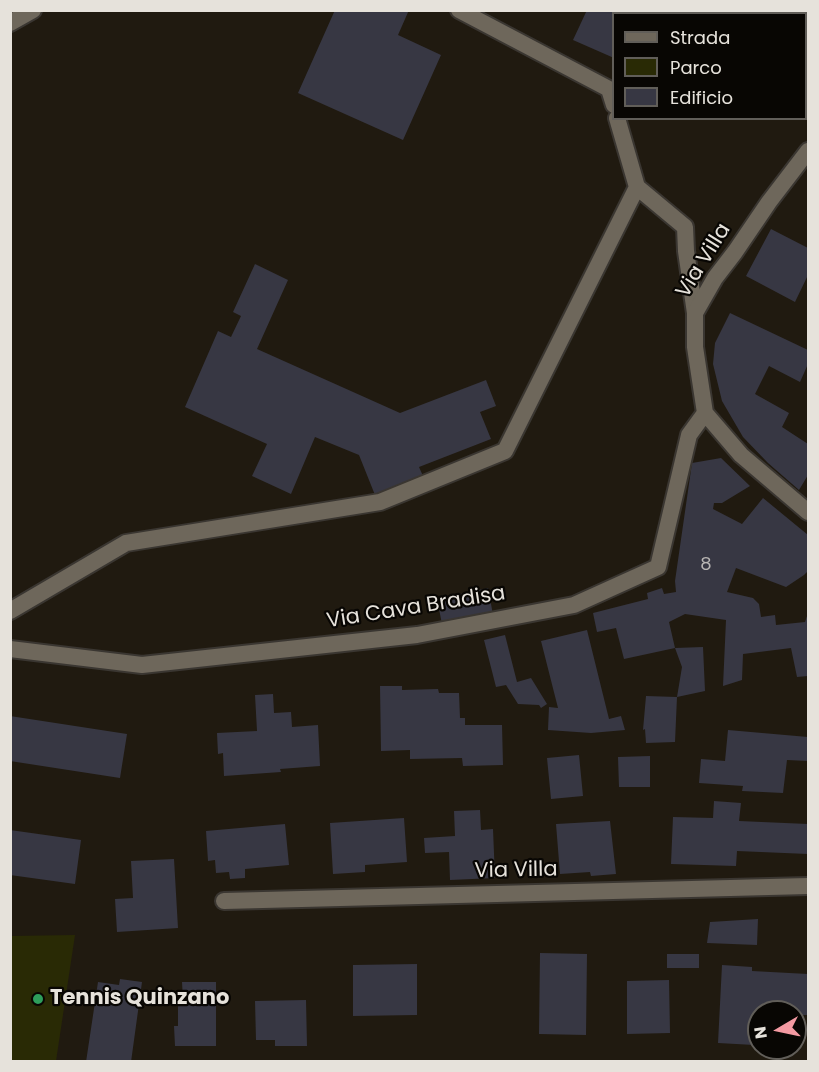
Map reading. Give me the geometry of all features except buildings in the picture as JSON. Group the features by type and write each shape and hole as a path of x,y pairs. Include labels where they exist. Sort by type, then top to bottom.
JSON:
{"street":[{"path":"10,23 33,10"},
{"path":"459,10 609,89 612,99"},
{"path":"618,120 637,187 685,227 695,313"},
{"name":"Via Villa","path":"705,413 695,347 695,313 715,278 808,151"},
{"path":"10,611 126,543 380,502 505,451 637,187"},
{"path":"705,413 741,455 808,512"},
{"name":"Via Cava Bradisa","path":"10,649 142,665 417,635 574,605 658,567 690,435 705,413"},
{"name":"Via Villa","path":"224,901 808,886"}],"green space":[{"name":"Tennis Quinzano","path":"75,935 56,1061 11,1061 11,936"}],"place":[{"name":"Tennis Quinzano","path":"38,999"}]}
